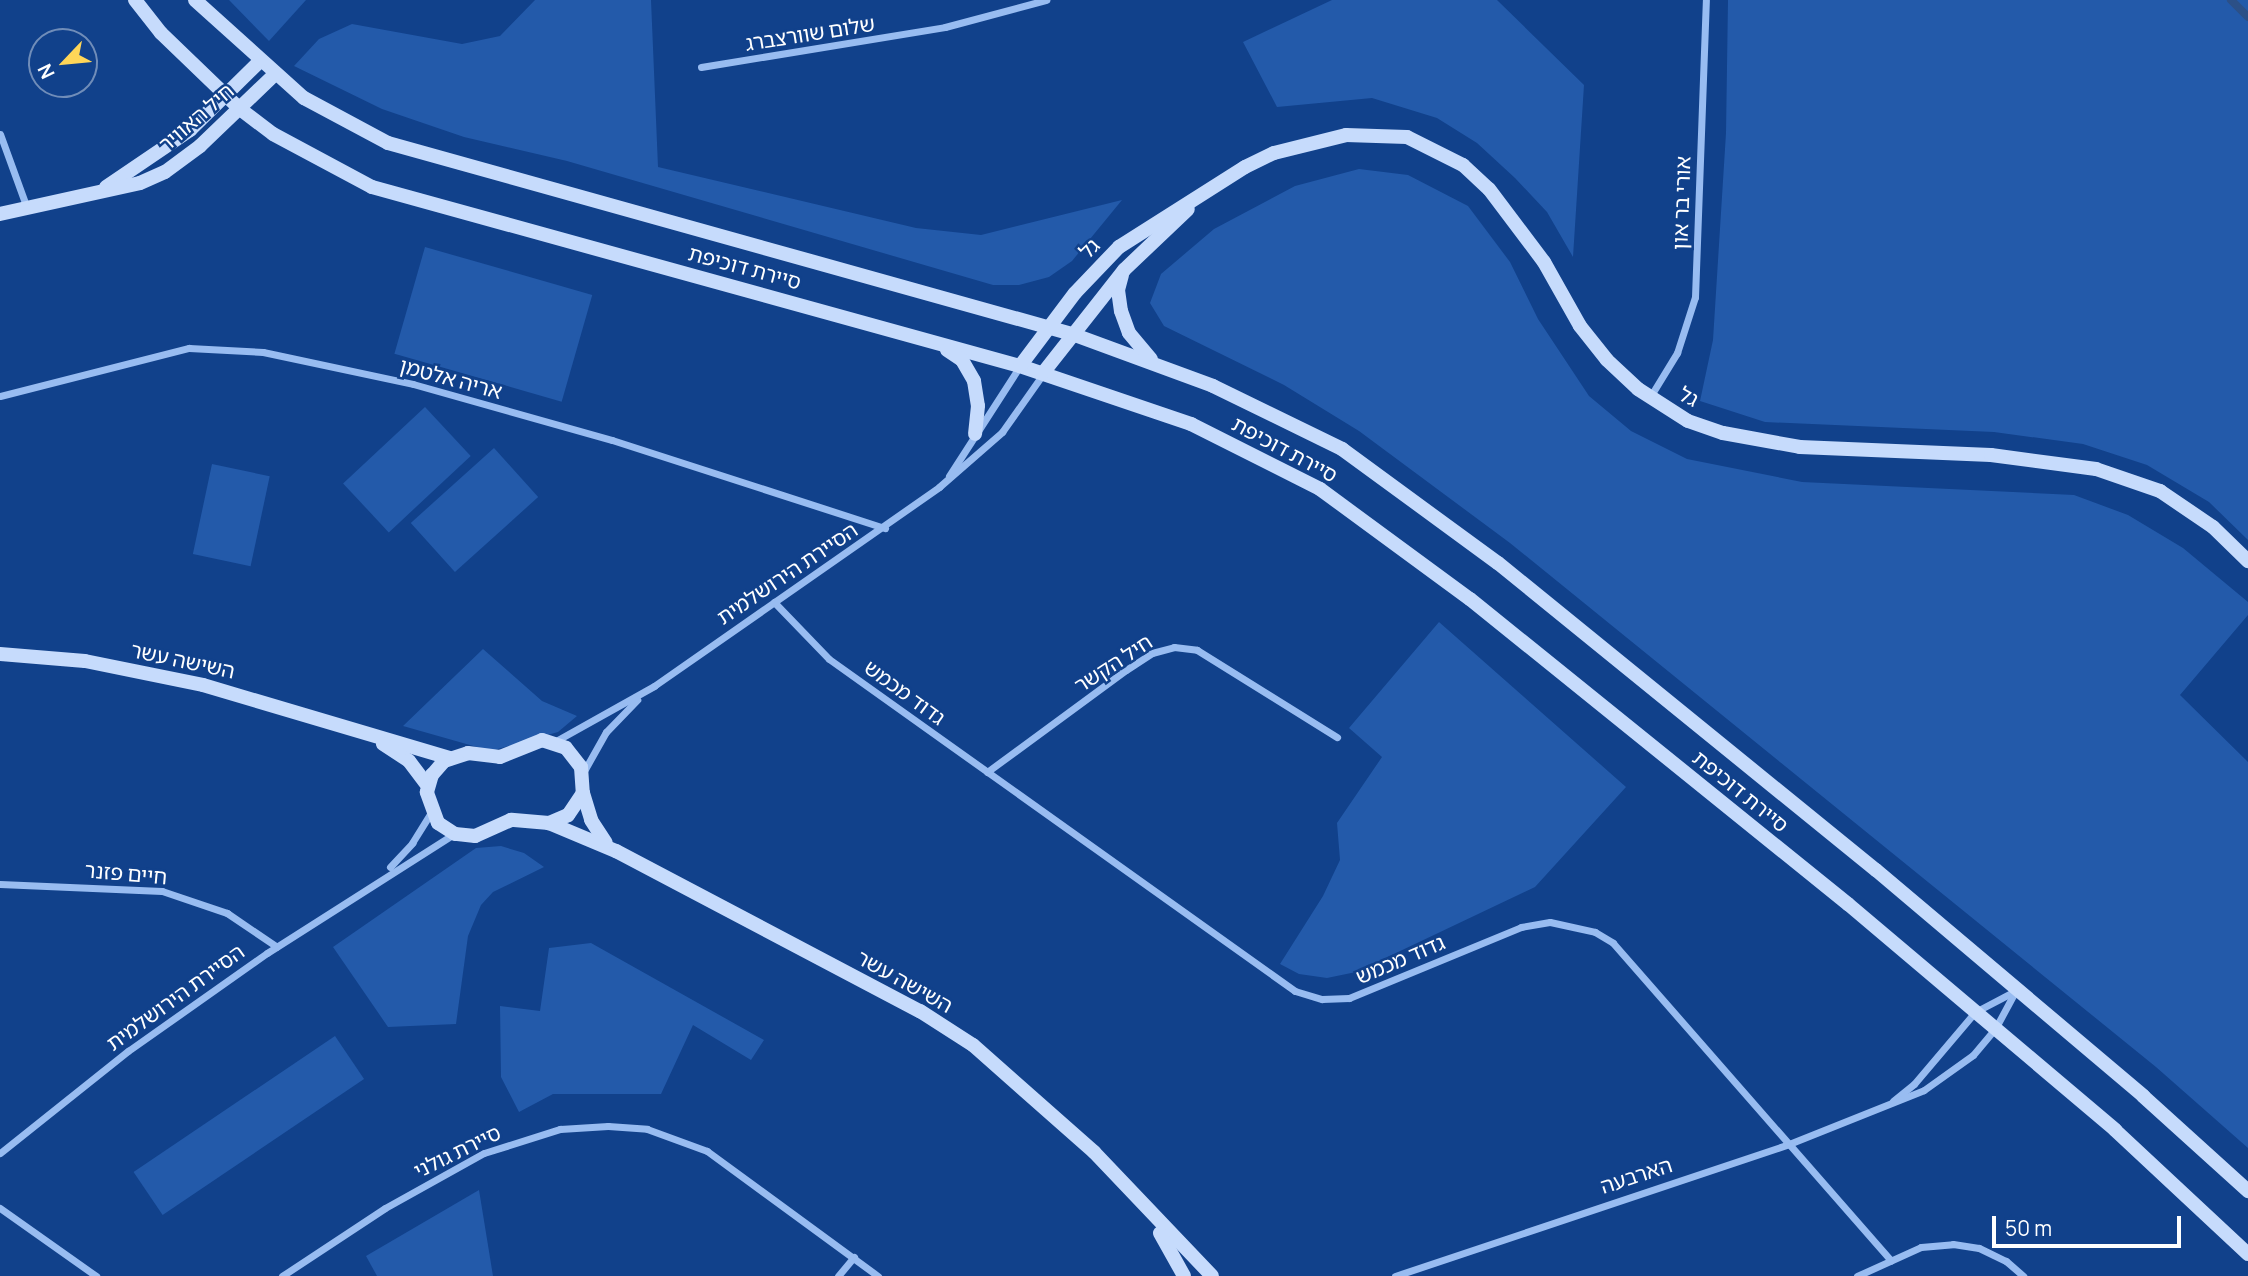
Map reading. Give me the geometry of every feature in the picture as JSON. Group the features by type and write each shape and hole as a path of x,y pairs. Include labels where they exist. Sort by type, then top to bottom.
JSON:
{"main road":[{"name":"סיירת דוכיפת","path":"135,0 161,33 240,109 273,134 372,187 1043,373 1191,424 1331,495 1478,606 1996,1029 2124,1138 2248,1254"},
{"name":"סיירת דוכיפת","path":"195,0 274,75 304,98 388,143 1072,334 1158,364 1342,449 1498,563 1855,852 2143,1096 2248,1191"},
{"name":"חיל האוויר","path":"98,192 190,130 260,62"},
{"name":"חיל האוויר","path":"0,214 139,183 165,172 240,109 274,75"},
{"name":"גל","path":"1020,366 1048,327 1119,247 1213,187 1274,153 1346,135 1393,135 1428,146 1463,165 1489,189 1544,262 1580,326 1607,360 1650,397 1688,421 1776,443 1991,454 2096,469 2160,491 2213,527 2248,561"},
{"name":"גל","path":"1043,373 1124,270 1213,187"},
{"path":"1124,270 1118,290 1125,322 1141,351 1158,364"},
{"path":"938,343 962,360 974,381 978,406 975,433"},
{"name":"השישה עשר","path":"0,654 85,661 191,682 450,758"},
{"name":"השישה עשר","path":"354,729 399,753 428,786"},
{"path":"583,773 575,756 554,742 530,742 500,757 468,753 450,758 435,769 428,786 431,812 455,834 475,836 511,820 549,822 568,815 583,793"},
{"name":"השישה עשר","path":"583,773 583,793 596,830 616,851"},
{"name":"השישה עשר","path":"549,822 616,851 920,1012 973,1045 1033,1095 1212,1276"},
{"name":"השישה עשר","path":"1137,1200 1184,1276"}],"street":[{"name":"שלום שוורצברג","path":"701,67 945,27 1046,0"},
{"name":"אורי בר און","path":"1650,397 1677,353 1695,297 1706,0"},
{"path":"0,134 27,208"},
{"name":"אריה אלטמן","path":"0,396 189,348 263,352 413,384 506,410 885,528"},
{"name":"הסיירת הירושלמית","path":"939,487 1020,366"},
{"name":"הסיירת הירושלמית","path":"554,742 653,686 885,528 939,487 1002,432 1043,373"},
{"name":"גדוד מכמש","path":"774,602 829,659 1295,991 1322,999 1349,998 1374,991 1521,927 1550,922 1595,932 1613,943 1891,1260"},
{"name":"חיל הקשר","path":"987,772 1126,670 1152,653 1174,647 1197,650 1337,737"},
{"name":"הסיירת הירושלמית","path":"583,773 606,732 653,686"},
{"name":"הסיירת הירושלמית","path":"377,880 403,855 431,812"},
{"name":"הסיירת הירושלמית","path":"0,1153 128,1051 377,880 455,834"},
{"name":"חיים פזנר","path":"0,884 162,891 227,913 277,947"},
{"name":"הארבעה","path":"1887,1106 1914,1084 1975,1012 2016,990"},
{"name":"הארבעה","path":"1395,1276 1789,1143 1887,1106 1948,1076 1996,1029 2016,990"},
{"name":"סיירת גולני","path":"282,1276 385,1208 484,1153 560,1129 608,1126 647,1129 707,1151 878,1276"},
{"path":"0,1208 96,1276"},
{"path":"1857,1276 1921,1247 1953,1244 1988,1252 2023,1276"},
{"path":"838,1276 854,1257"}],"shaded area":[{"path":"229,0 306,0 269,41"},
{"path":"535,0 651,0 658,167 916,228 981,235 1122,200 1072,261 1049,277 1019,285 993,285 567,161 464,137 382,109 294,66 319,39 352,24 462,44 500,36"},
{"path":"1332,0 1497,0 1584,85 1573,257 1547,212 1515,178 1477,143 1437,118 1372,98 1277,107 1243,42"},
{"path":"1728,0 2248,0 2248,540 2209,502 2147,465 2083,444 1994,432 1765,422 1700,401 1713,340 1726,133"},
{"path":"1359,169 1408,175 1468,206 1510,262 1538,319 1589,396 1631,431 1687,459 1802,482 2074,495 2128,515 2183,548 2248,602 2248,615 2180,695 2248,762 2248,1148 2156,1067 1510,543 1359,431 1284,385 1164,326 1150,303 1161,274 1214,229 1295,186"},
{"path":"425,247 592,295 562,402 394,354"},
{"path":"425,407 471,456 389,532 343,483"},
{"path":"494,448 538,497 455,572 411,523"},
{"path":"212,464 270,476 251,566 193,554"},
{"path":"1439,622 1626,787 1535,887 1356,972 1327,978 1299,974 1280,964 1323,896 1340,860 1337,823 1382,757 1349,728"},
{"path":"483,649 542,701 577,716 558,732 491,751 403,726"},
{"path":"501,846 524,853 544,867 493,892 481,905 468,936 456,1024 388,1027 333,947 476,848"},
{"path":"591,943 764,1040 751,1060 693,1025 661,1094 553,1094 519,1112 501,1077 500,1006 540,1011 549,948"},
{"path":"335,1036 364,1079 163,1215 134,1172"},
{"path":"479,1190 493,1276 377,1276 366,1256"}],"waterway":[{"path":"2231,0 2248,17"}]}
